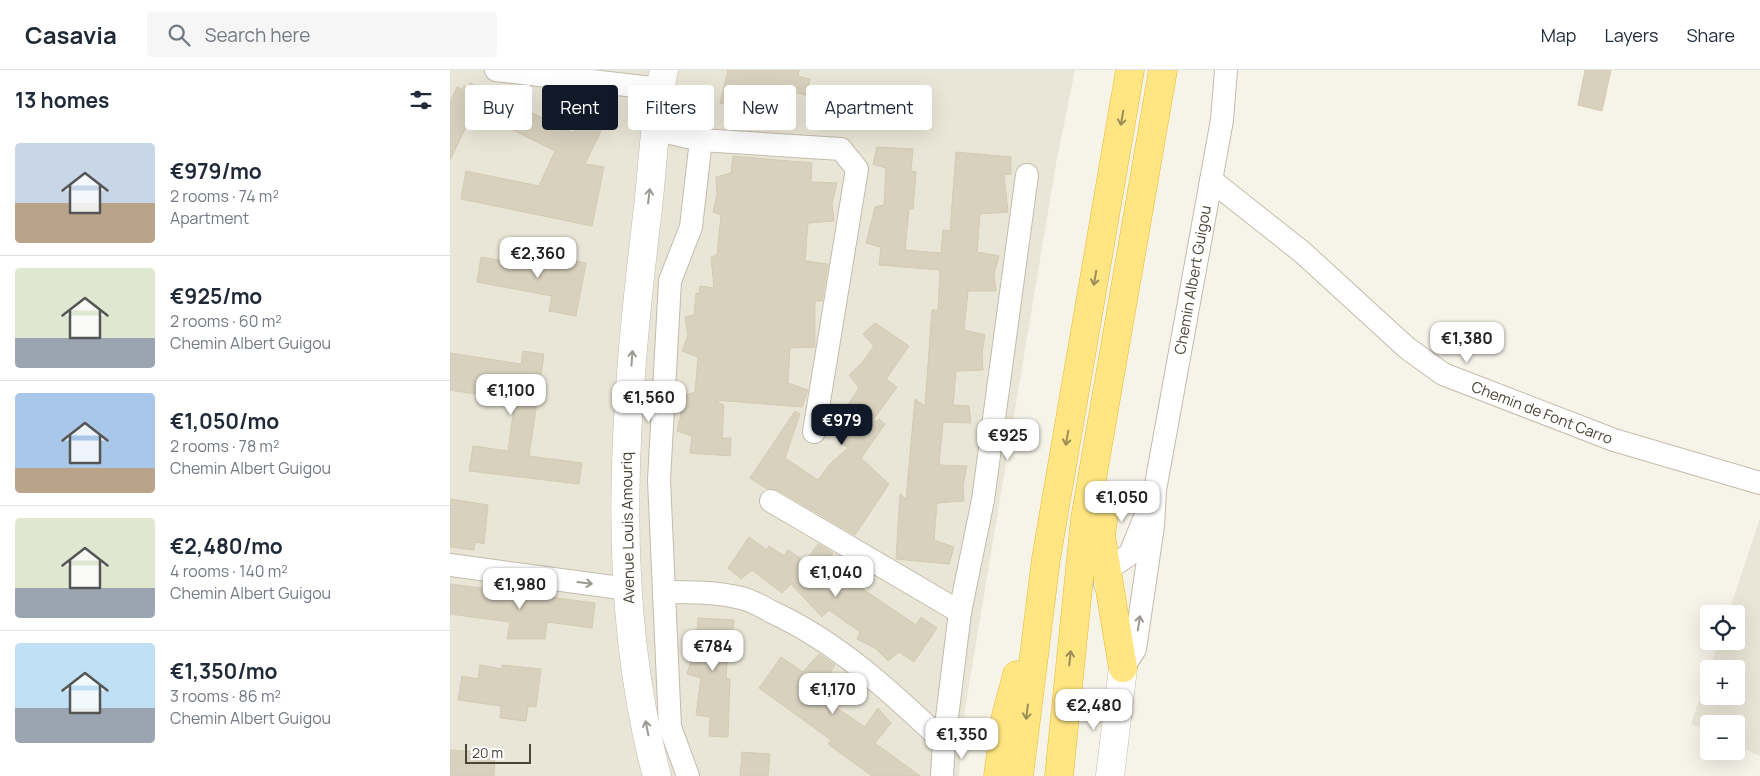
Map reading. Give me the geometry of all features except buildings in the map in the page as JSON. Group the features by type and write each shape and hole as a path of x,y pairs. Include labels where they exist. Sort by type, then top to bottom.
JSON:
{"highway":[{"path":"1019,776 1046,559 1130,70"},
{"path":"1059,776 1084,520 1163,70"},
{"path":"1121,680 1101,536 1134,331 1149,154"},
{"path":"998,776 1006,716 1046,559"}],"street":[{"path":"496,70 662,79"},
{"name":"Chemin Albert Guigou","path":"1110,776 1121,680 1135,649 1153,526 1155,490 1222,120 1226,70"},
{"path":"657,130 701,140 841,149 857,169 814,432"},
{"name":"Avenue Louis Amouriq","path":"657,130 636,307 627,429 625,511 630,626 657,776"},
{"path":"688,776 670,728 666,592 659,480 670,281 691,227 701,140"},
{"path":"942,776 944,742 960,612 983,500 1027,175"},
{"name":"Chemin de Font Carro","path":"1211,180 1302,252 1407,348 1443,374 1614,440 1760,483"},
{"name":"Chemin Albert Guigou","path":"1107,570 1130,554 1155,490"},
{"path":"771,500 960,612"},
{"path":"450,565 628,589"},
{"path":"666,592 705,593 742,598 794,622 824,640 878,680 944,742"}],"shaded area":[{"path":"450,70 1075,70 1056,164 965,709 959,776 450,776"},
{"path":"1760,518 1760,756 1745,749 1745,715 1700,715 1700,728 1691,724 1700,698 1700,705 1745,705 1745,660 1712,660 1716,650 1745,650 1745,605 1731,605"}]}
